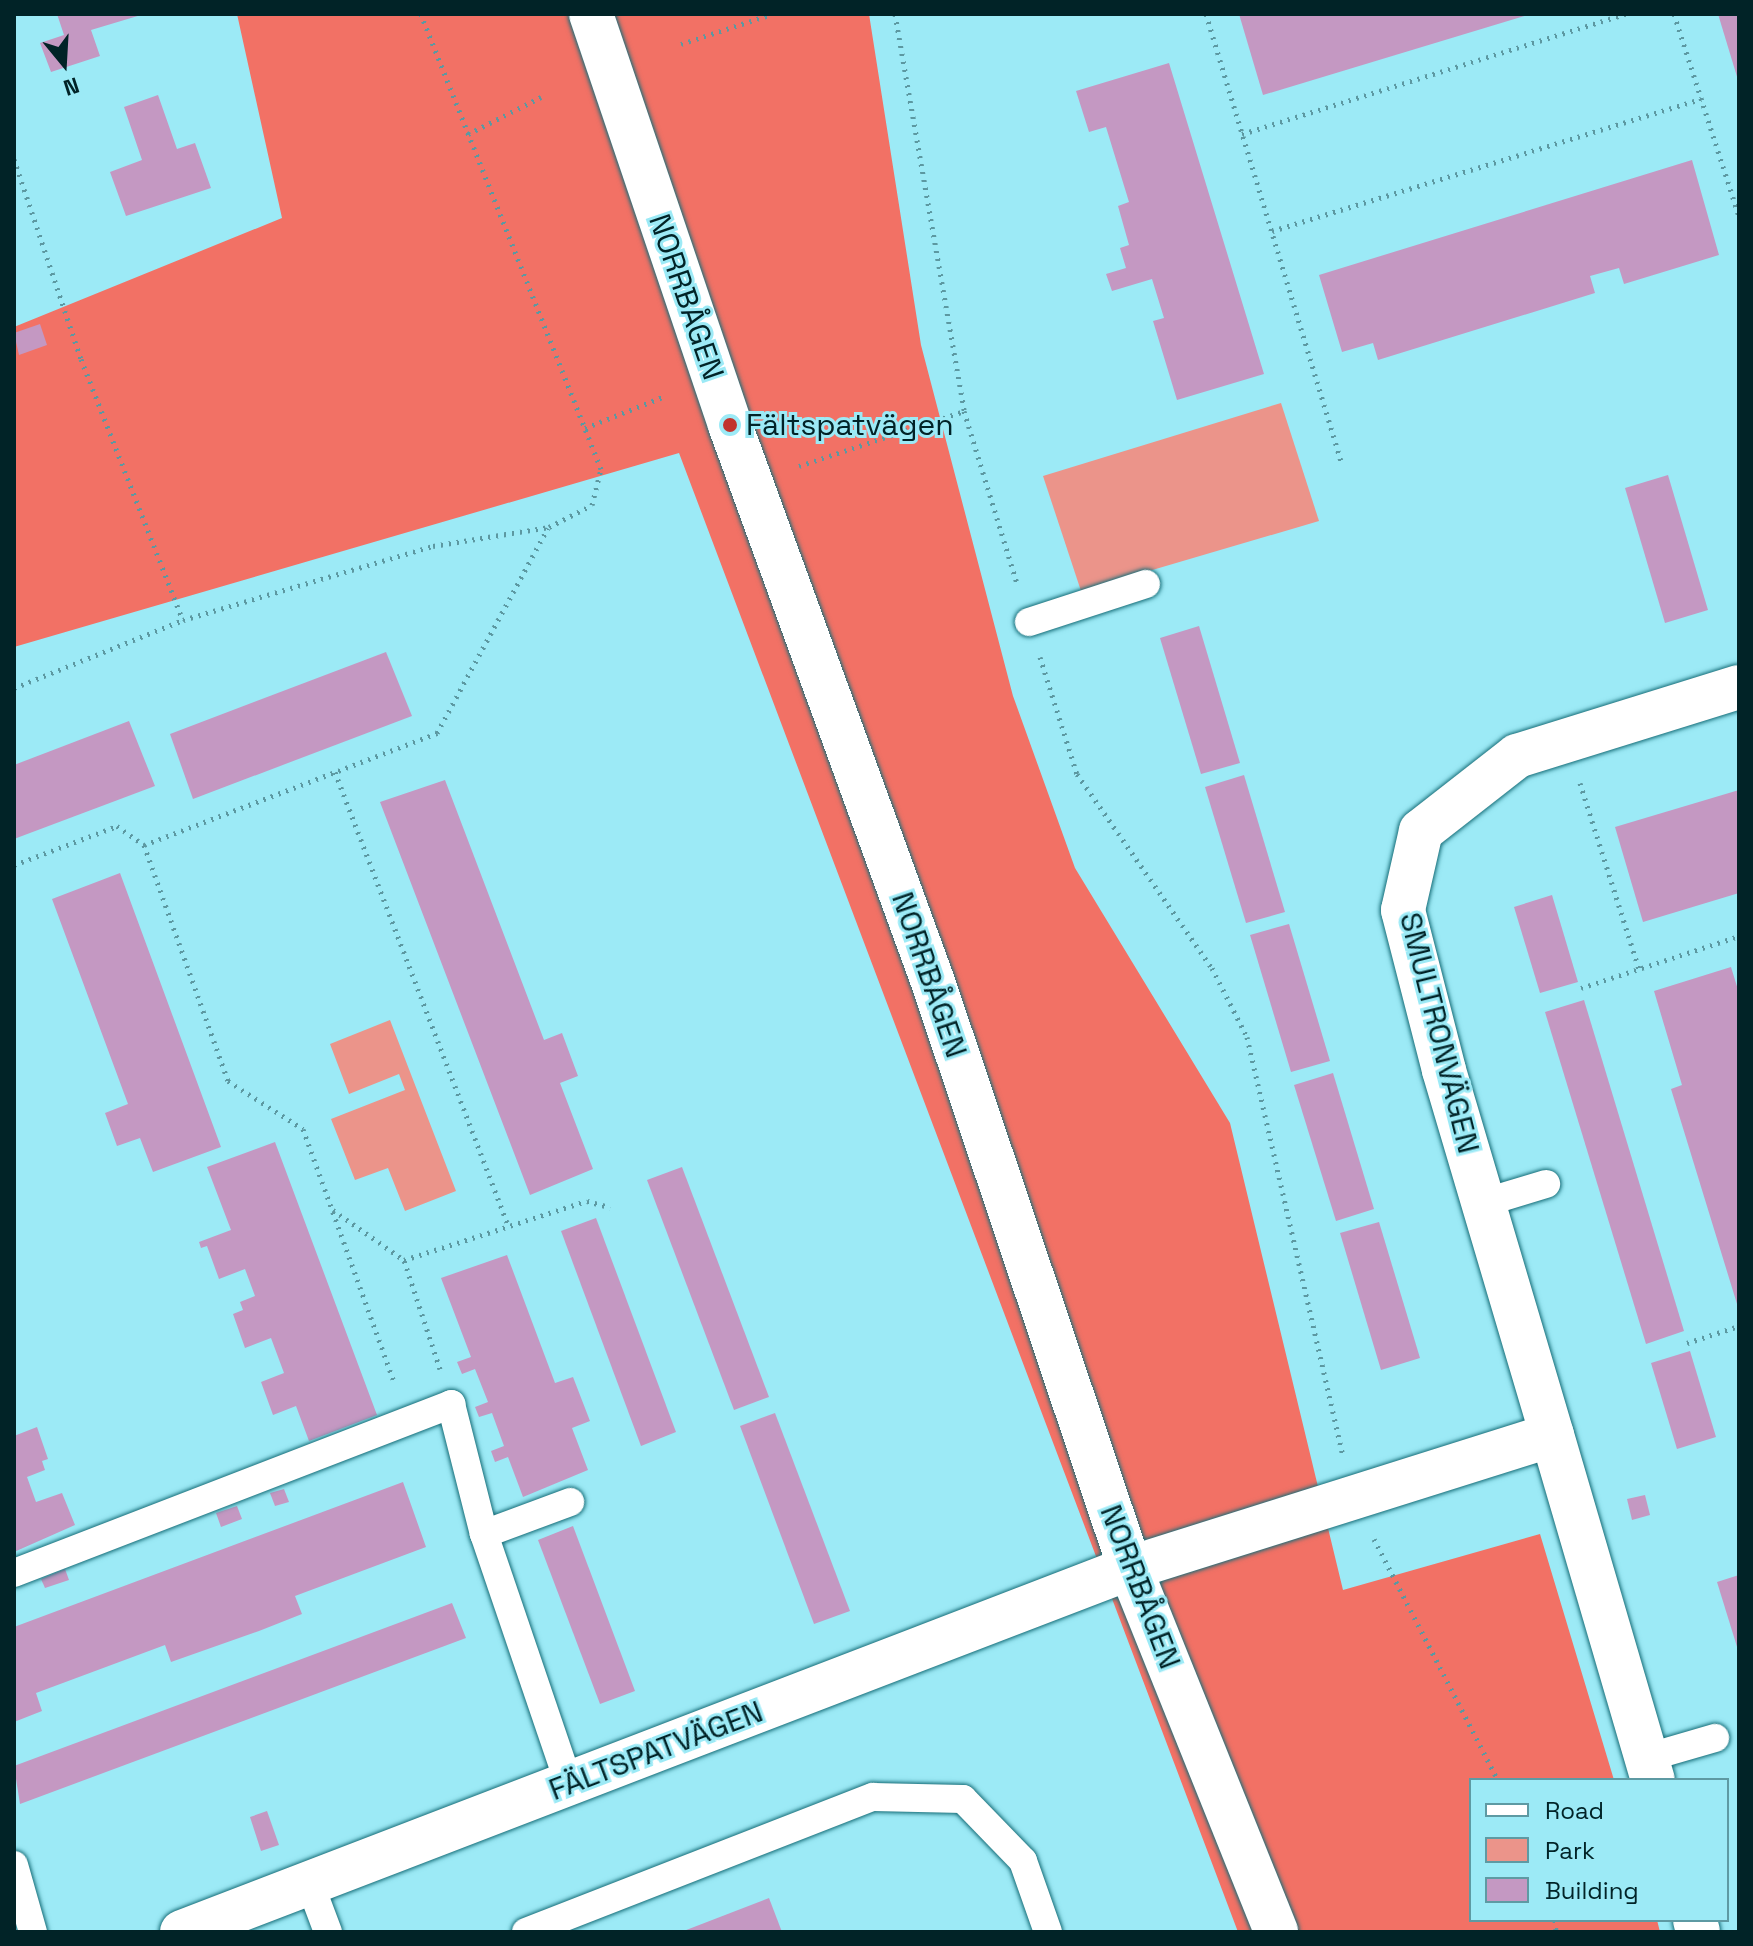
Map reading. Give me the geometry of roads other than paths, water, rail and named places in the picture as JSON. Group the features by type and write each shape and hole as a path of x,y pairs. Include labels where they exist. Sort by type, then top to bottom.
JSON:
{"street":[{"name":"NORRBÅGEN","path":"591,14 730,425 933,982 1130,1568 1276,1932"},
{"name":"SMULTRONVÄGEN","path":"1649,1769 1483,1203 1403,910 1421,831 1517,756 1739,687"},
{"path":"1130,1568 1552,1435"},
{"name":"FÄLTSPATVÄGEN","path":"182,1932 1130,1568"}],"lane":[{"path":"1029,622 1146,584"},
{"path":"1483,1203 1546,1184"},
{"path":"14,1573 451,1404 484,1534 569,1784"},
{"path":"484,1534 570,1502"},
{"path":"1649,1769 1715,1738"},
{"path":"526,1932 873,1797 963,1799 1023,1861 1048,1932"},
{"path":"14,1865 33,1932"},
{"path":"310,1884 328,1932"}],"place":[{"name":"Fältspatvägen","path":"730,425"}]}
